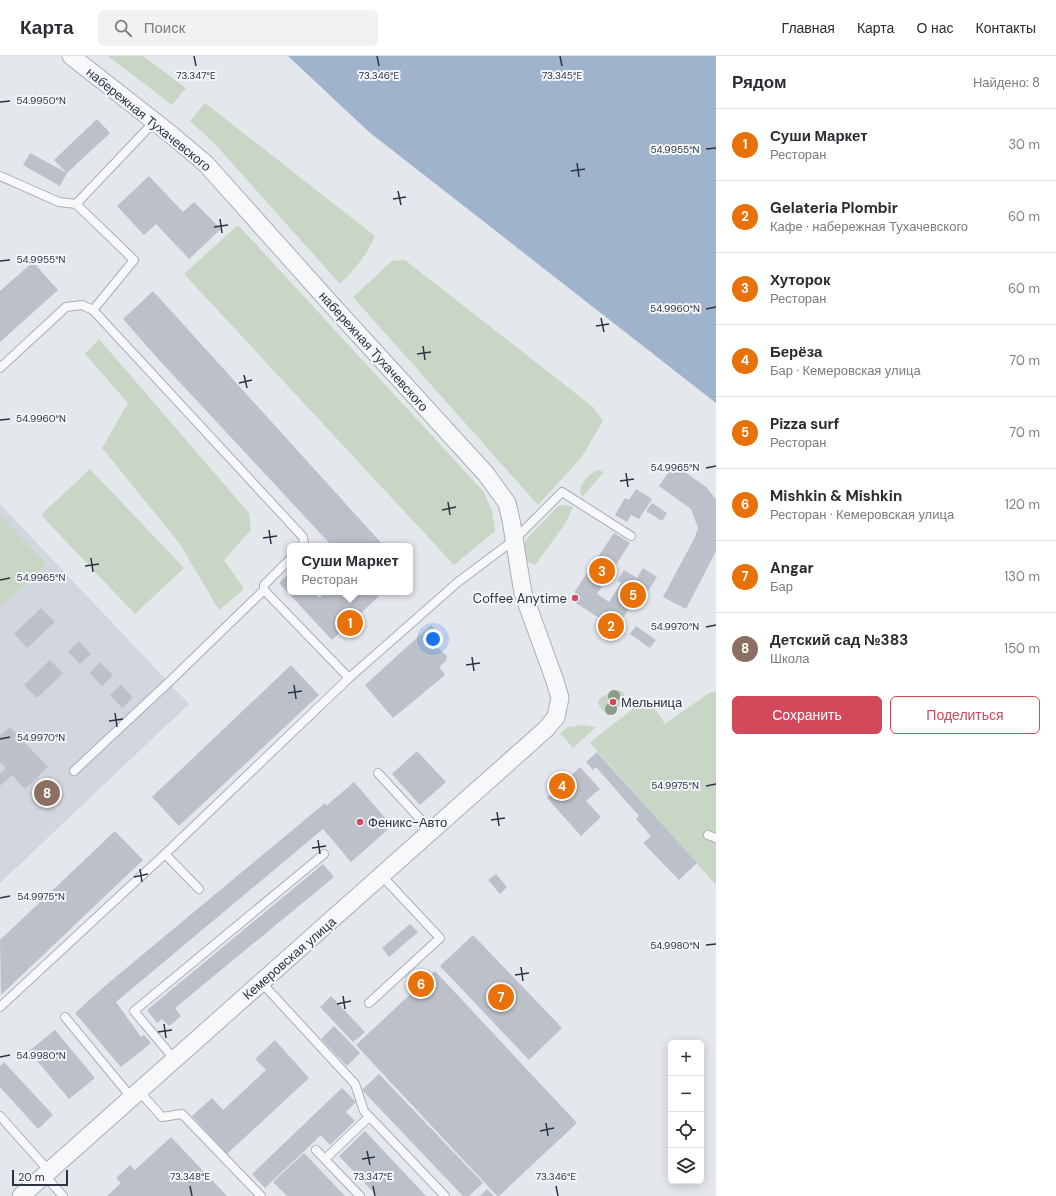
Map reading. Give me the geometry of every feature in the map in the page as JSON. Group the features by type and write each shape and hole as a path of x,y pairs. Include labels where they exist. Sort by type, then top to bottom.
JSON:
{"street":[{"name":"набережная Тухачевского","path":"71,56 168,132 206,164 486,474 507,503 523,593 560,698 556,717"},
{"name":"Кемеровская улица","path":"20,1196 432,832 546,730 556,717"}],"lane":[{"path":"76,204 154,122"},
{"path":"0,176 59,202 76,204 134,260 93,310"},
{"path":"0,368 66,307 82,305 93,310 303,537 303,543"},
{"path":"0,1007 165,854 349,678 458,582 514,540 562,492 630,536"},
{"path":"74,771 264,590 264,585 287,562"},
{"path":"264,590 349,678"},
{"path":"378,773 432,832"},
{"path":"165,854 199,889"},
{"path":"175,1060 134,1011 324,854"},
{"path":"369,1003 440,938 382,876"},
{"path":"261,982 355,1084 364,1111 369,1117 445,1196"},
{"path":"65,1017 135,1094 162,1117 182,1114 261,1196"},
{"path":"0,1116 64,1196"},
{"path":"325,1159 369,1117"},
{"path":"316,1150 360,1196"}],"shaded area":[{"path":"0,504 189,704 0,883"}],"green space":[{"path":"108,56 143,56 186,88 172,105"},
{"path":"205,103 375,236 369,249 360,262 340,284 214,143 190,121"},
{"path":"238,225 483,491 492,510 495,531 454,565 184,274"},
{"path":"405,260 593,407 603,421 581,458 538,505 353,297 392,261"},
{"path":"99,339 249,513 251,530 224,560 244,589 219,610 180,544 102,448 128,403 85,354"},
{"path":"90,469 184,568 135,614 41,515"},
{"path":"597,470 604,472 582,497 581,489 584,481"},
{"path":"561,505 573,507 565,524 535,565 523,559 522,551 525,541 557,507"},
{"path":"0,515 46,564 2,606 0,603"},
{"path":"618,690 623,692 626,700 608,716 600,707 598,703 599,699"},
{"path":"716,691 716,885 590,743 648,698 665,724 709,693"},
{"path":"584,725 596,727 573,748 560,733 568,727"}],"water":[{"path":"288,56 716,56 716,403 369,132"}],"building":[{"path":"97,119 110,133 67,173 54,160"},
{"path":"30,153 67,173 60,186 23,165"},
{"path":"149,176 183,212 194,202 221,229 189,259 156,224 144,235 117,206"},
{"path":"33,262 58,290 0,342 0,291"},
{"path":"153,291 381,543 329,543 160,361 123,319"},
{"path":"674,464 706,487 716,499 716,551 686,609 663,597 695,537 698,528 691,509 659,486"},
{"path":"636,489 652,499 639,519 631,515 627,522 615,515 625,498 629,500"},
{"path":"652,503 667,513 662,521 646,511"},
{"path":"614,533 630,543 597,594 609,602 621,583 617,581 624,570 637,578 643,568 657,577 646,594 641,590 616,629 576,603 575,598 575,591"},
{"path":"287,575 287,592 279,583"},
{"path":"290,595 316,595 319,598 322,595 379,596 332,640"},
{"path":"41,608 55,622 27,648 14,634"},
{"path":"431,625 440,636 437,647 447,656 446,661 439,667 445,675 393,718 365,685"},
{"path":"636,626 656,640 650,648 630,634"},
{"path":"79,641 91,654 80,664 68,652"},
{"path":"50,660 63,673 37,698 24,685"},
{"path":"100,662 113,675 102,686 90,673"},
{"path":"291,665 319,695 179,826 152,797"},
{"path":"121,685 133,698 122,708 110,695"},
{"path":"10,727 48,767 25,789 12,775 0,786 0,774 6,768 0,762 0,736"},
{"path":"417,751 446,782 420,805 392,774"},
{"path":"597,752 697,863 679,880 643,843 651,836 636,819 639,816 596,767 593,770 586,762"},
{"path":"580,767 600,789 586,801 601,817 581,836 547,798"},
{"path":"354,782 392,826 351,862 323,829 116,1002 141,1037 144,1035 151,1043 121,1067 75,1013 106,985 325,803 326,806"},
{"path":"115,831 143,860 1,995 0,940"},
{"path":"323,864 334,877 175,1008 181,1016 169,1026 162,1019 157,1023 147,1010"},
{"path":"496,874 507,887 500,894 488,880"},
{"path":"410,924 418,932 389,957 382,948"},
{"path":"473,935 562,1028 529,1060 440,966"},
{"path":"435,971 577,1123 499,1196 497,1196 356,1045"},
{"path":"331,996 365,1032 353,1042 320,1007"},
{"path":"334,1026 360,1053 347,1066 321,1039"},
{"path":"55,1030 95,1078 69,1099 29,1051"},
{"path":"275,1040 309,1078 227,1154 192,1116 212,1098 223,1110 266,1070 255,1059"},
{"path":"4,1062 53,1115 38,1129 0,1087 0,1066"},
{"path":"379,1074 483,1183 469,1196 463,1196 362,1090"},
{"path":"342,1088 356,1102 346,1112 355,1121 330,1145 321,1135 265,1188 252,1174"},
{"path":"365,1131 426,1196 377,1196 339,1156"},
{"path":"171,1137 227,1196 107,1196 121,1183 116,1178 130,1165 135,1170"},
{"path":"304,1153 345,1196 287,1196 273,1182"},
{"path":"487,1189 494,1196 480,1196"}],"place":[{"name":"Хуторок","path":"602,571"},
{"name":"Pizza surf","path":"633,595"},
{"name":"Coffee Anytime","path":"575,598"},
{"name":"Суши Маркет","path":"350,623"},
{"name":"Gelateria Plombir","path":"611,626"},
{"name":"Мельница","path":"613,702"},
{"name":"Берёза","path":"562,786"},
{"name":"Детский сад №383","path":"47,793"},
{"name":"Феникс-Авто","path":"360,822"},
{"name":"Mishkin & Mishkin","path":"421,984"},
{"name":"Angar","path":"501,997"}]}
